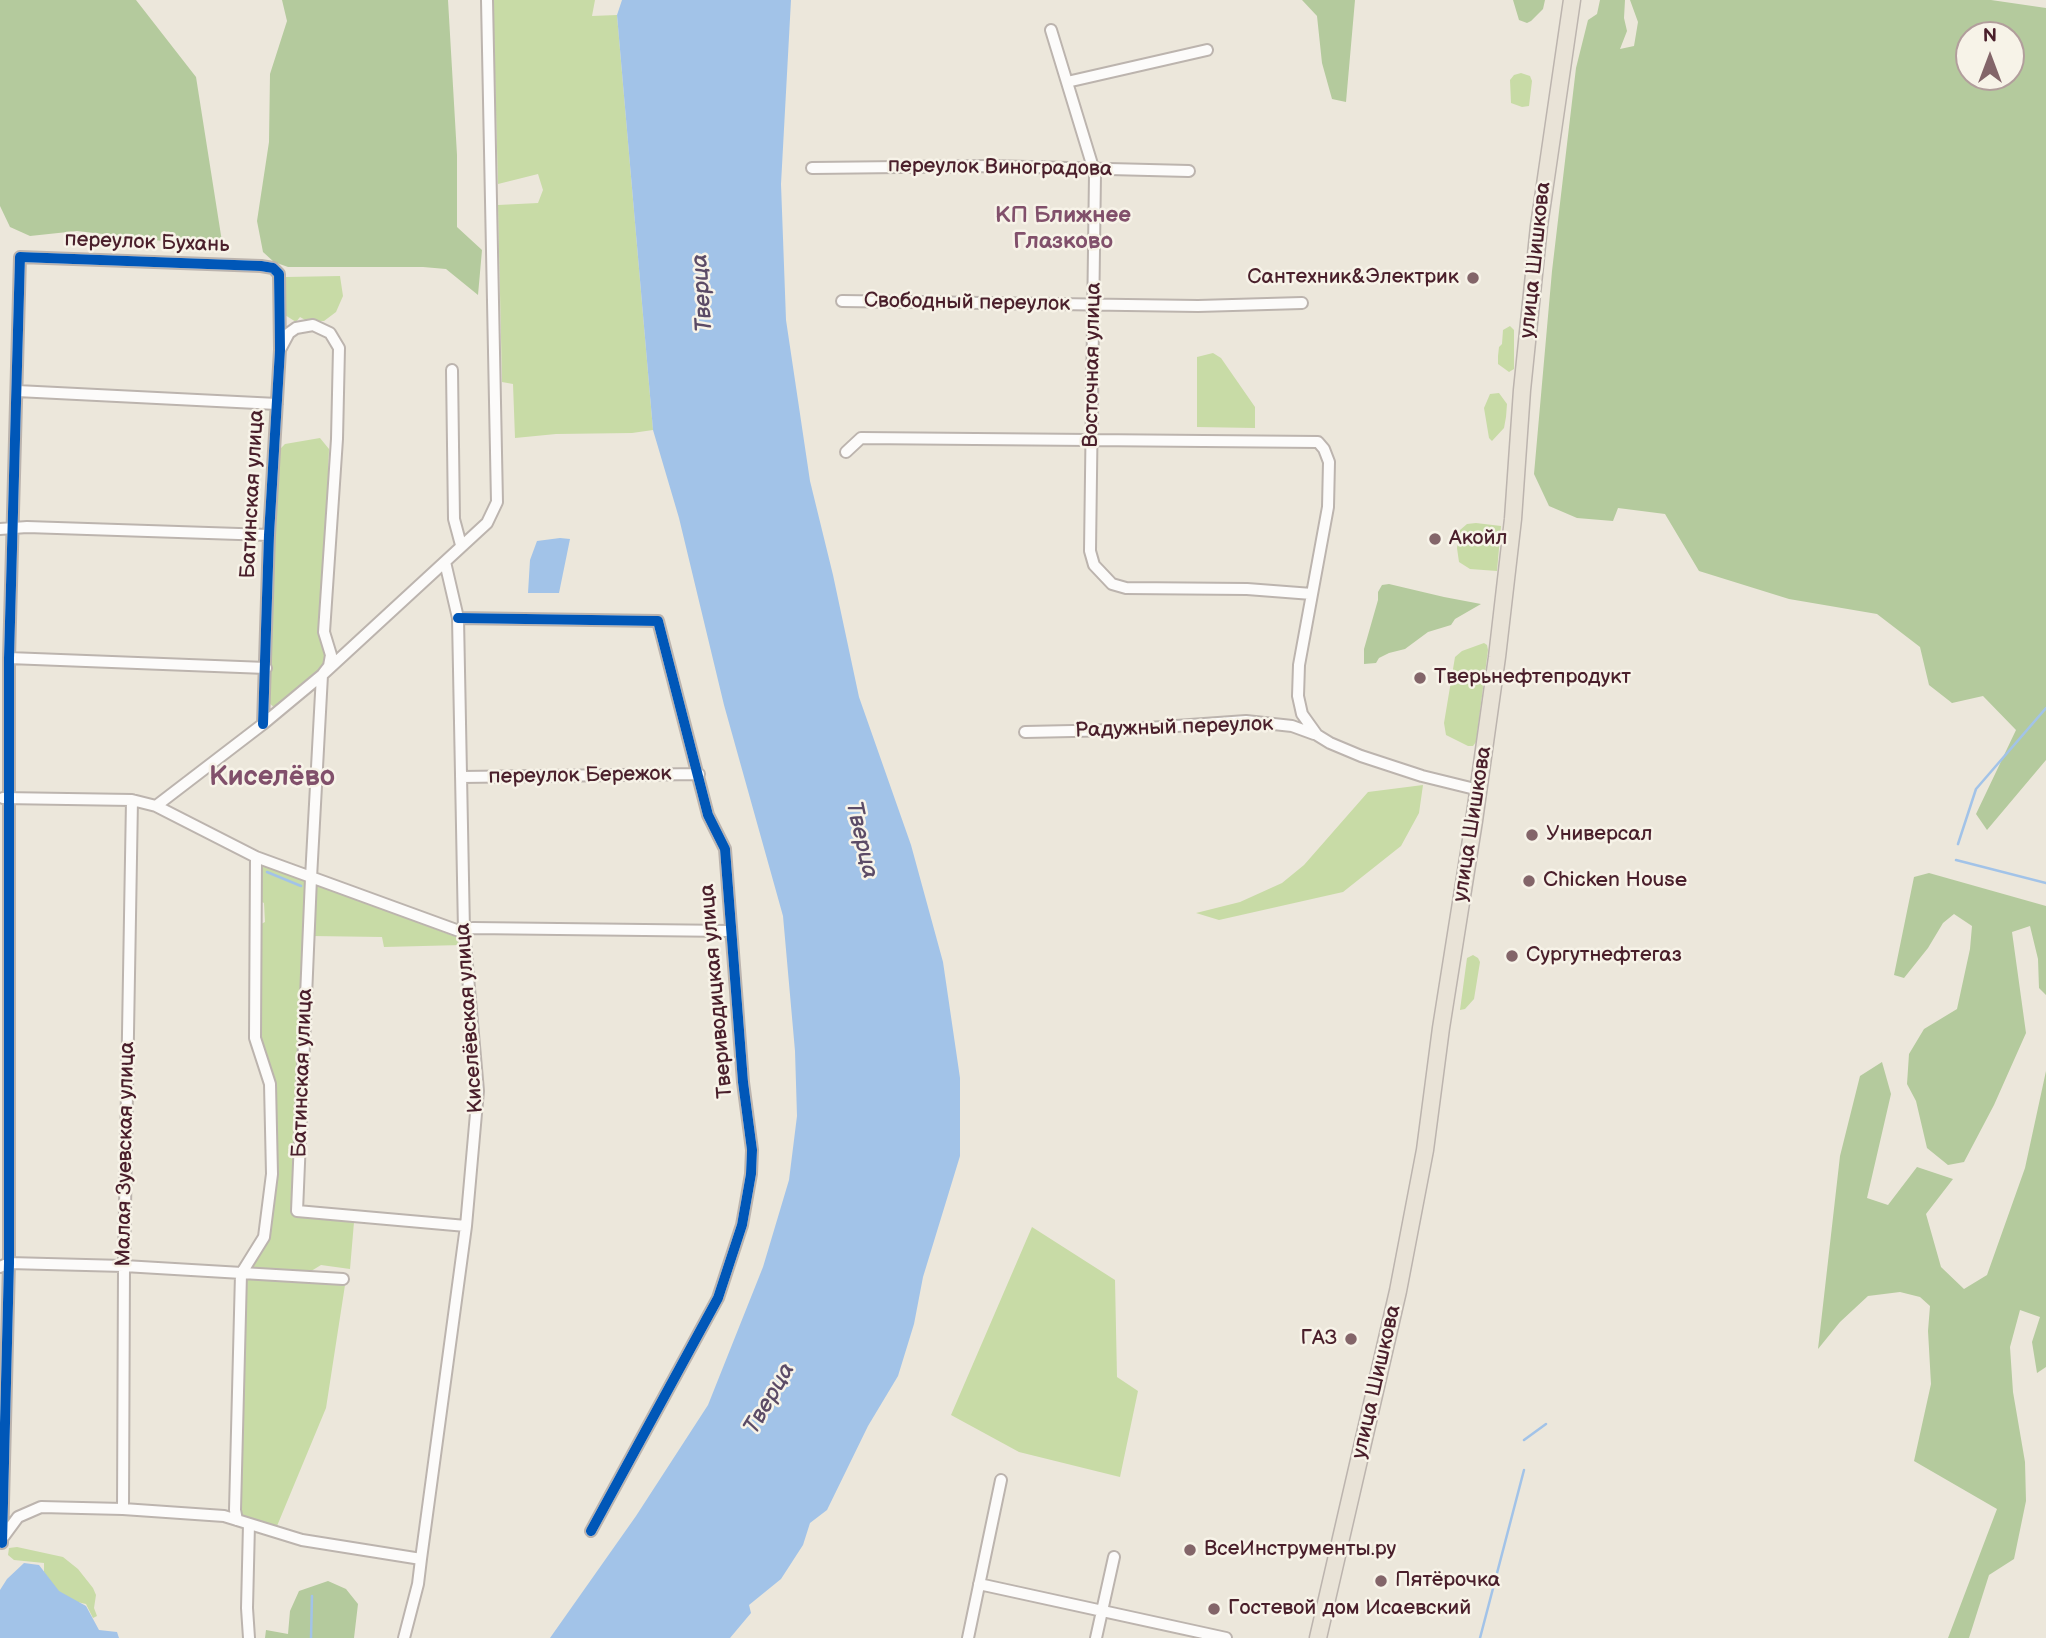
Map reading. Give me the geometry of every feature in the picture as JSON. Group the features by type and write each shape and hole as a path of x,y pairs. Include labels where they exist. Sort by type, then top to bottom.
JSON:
{"main road":[{"name":"улица Шишкова","path":"1318,1638 1405,1256 1425,1150 1441,1028 1479,790 1506,580 1539,226 1572,0"}],"street":[{"path":"156,806 264,724 322,675 487,523 497,502 487,0"},
{"name":"Восточная улица","path":"1051,30 1094,169 1090,551 1094,565 1112,584 1126,588 1247,589 1312,594"},
{"path":"1067,82 1207,50"},
{"name":"переулок Виноградова","path":"812,168 989,166 1189,171"},
{"name":"переулок Бухань","path":"17,391 19,257 274,268"},
{"name":"Батинская улица","path":"264,724 269,535 280,351 280,280 274,268"},
{"name":"Свободный переулок","path":"842,301 1094,306 1302,303"},
{"name":"Батинская улица","path":"280,351 289,333 313,325 330,332 339,348 337,439 324,632 331,655 329,666 322,675 297,1212 466,1226"},
{"path":"452,370 454,519 461,545"},
{"path":"1,1544 4,798 17,391 277,404"},
{"path":"846,452 862,438 997,441 1313,441 1321,445 1329,462 1328,507 1300,656 1298,696 1301,714 1320,737"},
{"path":"0,529 27,527 269,535"},
{"name":"Киселёвская улица","path":"404,1638 418,1584 466,1226 478,1091 464,931 458,618 445,562"},
{"name":"Твериводицкая улица","path":"458,618 658,621 708,815 725,849 743,1082 752,1150 751,1174 742,1226 718,1298 591,1531"},
{"path":"9,658 265,668"},
{"name":"Радужный переулок","path":"1025,732 1120,730 1247,722 1292,726 1361,756 1422,776 1479,790"},
{"name":"переулок Бережок","path":"461,777 699,774"},
{"path":"4,798 132,800 156,806 256,858 464,931 473,928 730,931"},
{"name":"Малая Зуевская улица","path":"123,1509 132,800"},
{"name":"Батинская улица","path":"241,1273 264,1237 272,1174 270,1084 255,1038 256,858"},
{"path":"4,1265 124,1266 343,1279"},
{"path":"237,1520 235,1510 241,1273"},
{"path":"968,1638 1001,1480"},
{"path":"1,1544 13,1521 34,1508 123,1509 224,1516 302,1540 421,1559"},
{"path":"249,1524 249,1638"},
{"path":"1096,1638 1114,1557"},
{"path":"979,1584 1226,1638"}],"green space":[{"path":"0,0 136,0 196,77 223,248 77,231 30,236 10,227 0,206"},
{"path":"282,0 448,0 457,155 457,227 482,250 478,295 446,269 288,267 274,262 263,252 257,221 269,142 270,74 287,21"},
{"path":"493,0 595,0 592,16 617,15 653,430 515,438 513,384 502,382 498,205 538,203 543,190 538,174 498,184"},
{"path":"1302,0 1355,0 1346,102 1332,99 1322,63 1317,16"},
{"path":"1513,0 1545,0 1543,9 1527,23 1519,20"},
{"path":"1600,0 1625,0 1624,18 1627,31 1620,49 1634,46 1638,22 1630,0 1991,0 2046,8 2046,760 1987,830 1976,814 2016,730 1983,696 1952,703 1929,685 1920,647 1877,614 1789,599 1699,571 1665,514 1618,508 1613,521 1577,518 1549,506 1534,474 1552,271 1576,68 1588,20 1597,14"},
{"path":"1521,73 1530,76 1532,81 1529,106 1522,107 1511,103 1510,80"},
{"path":"340,276 343,296 336,312 324,321 307,321 300,317 296,322 285,315 286,277"},
{"path":"1510,326 1514,330 1514,369 1509,372 1498,364 1498,356 1503,330"},
{"path":"1213,353 1221,358 1255,407 1255,428 1197,427 1197,357"},
{"path":"1499,393 1507,404 1506,417 1504,428 1492,441 1489,438 1484,408 1490,394"},
{"path":"320,438 329,449 322,632 327,657 325,668 275,708 269,703 276,453 285,444"},
{"path":"1467,524 1501,526 1497,571 1470,569 1459,562 1457,548 1460,530"},
{"path":"1389,584 1481,604 1455,619 1451,625 1428,632 1405,649 1389,653 1379,658 1376,663 1364,664 1364,649 1378,592 1382,585"},
{"path":"1484,643 1488,650 1476,742 1473,746 1468,746 1446,735 1444,723 1455,657 1462,651"},
{"path":"1423,785 1419,813 1401,846 1343,892 1219,920 1196,913 1240,902 1282,883 1304,865 1368,792"},
{"path":"258,863 305,881 308,889 294,1212 352,1217 354,1222 350,1269 321,1265 308,1273 248,1269 267,1238 272,1084 258,1035 261,924 265,922 264,903 260,901"},
{"path":"1929,873 2046,906 2046,995 2039,988 2038,959 2030,926 2012,932 2026,1033 1994,1105 1964,1162 1948,1165 1927,1148 1916,1101 1907,1084 1909,1054 1924,1029 1957,1009 1970,949 1972,926 1954,914 1943,923 1928,948 1904,978 1894,975 1914,877"},
{"path":"316,885 459,938 462,945 384,947 382,937 312,936"},
{"path":"1473,955 1480,962 1474,999 1465,1009 1460,1010 1467,958"},
{"path":"1882,1062 1891,1094 1867,1198 1888,1205 1917,1167 1953,1179 1926,1214 1941,1267 1964,1289 1987,1275 2025,1168 2046,1071 2046,1367 2037,1373 2032,1342 2040,1317 2020,1310 2010,1347 2013,1392 2025,1462 2026,1501 2014,1559 1989,1575 1969,1638 1948,1638 1997,1509 1914,1461 1931,1384 1928,1331 1930,1306 1920,1297 1900,1292 1868,1296 1840,1322 1818,1349 1840,1156 1860,1076"},
{"path":"1032,1227 1115,1280 1117,1377 1138,1391 1120,1477 1019,1452 951,1415"},
{"path":"248,1275 315,1279 345,1285 326,1408 277,1526 239,1517 245,1285"},
{"path":"17,1547 63,1557 78,1569 96,1595 94,1608 97,1616 93,1618 86,1604 73,1601 56,1590 44,1572 44,1563 14,1560 8,1555 9,1548"},
{"path":"328,1581 346,1589 358,1604 354,1638 265,1638 266,1630 288,1634 290,1611 299,1591"}],"water":[{"name":"Тверца","path":"622,0 791,0 781,184 786,320 810,481 859,697 911,845 943,962 960,1078 960,1156 923,1277 914,1324 898,1376 868,1426 827,1510 810,1523 803,1545 781,1579 749,1605 751,1613 730,1638 550,1638 636,1516 708,1405 763,1267 789,1180 797,1116 795,1051 783,916 724,705 679,518 653,430 617,15"},
{"path":"570,539 559,593 528,593 530,560 537,541"},
{"path":"24,1563 39,1565 59,1591 86,1606 99,1630 117,1632 119,1638 0,1638 0,1590"}],"waterway":[{"path":"1958,844 1976,789 2046,708"},
{"path":"1956,860 2046,883"},
{"path":"267,872 301,886"},
{"path":"1524,1440 1546,1424"},
{"path":"1480,1638 1524,1470"},
{"path":"311,1638 312,1596"}],"cycle path":[{"path":"2,1543 9,1263 9,658 20,257 261,266 273,268 279,274 280,350 269,535 263,724"},
{"path":"458,618 658,621 708,815 725,849 743,1082 752,1150 751,1174 742,1225 718,1298 591,1531"}],"place":[{"name":"Сантехник&Электрик","path":"1473,278"},
{"name":"Акойл","path":"1435,539"},
{"name":"Тверьнефтепродукт","path":"1420,678"},
{"name":"Универсал","path":"1532,835"},
{"name":"Chicken House","path":"1529,881"},
{"name":"Сургутнефтегаз","path":"1512,956"},
{"name":"ГАЗ","path":"1351,1339"},
{"name":"ВсеИнструменты.ру","path":"1190,1550"},
{"name":"Пятёрочка","path":"1381,1581"},
{"name":"Гостевой дом Исаевский","path":"1214,1609"}],"district":[{"name":"КП Ближнее Глазково","path":"1063,229"},
{"name":"Киселёво","path":"272,778"}]}
